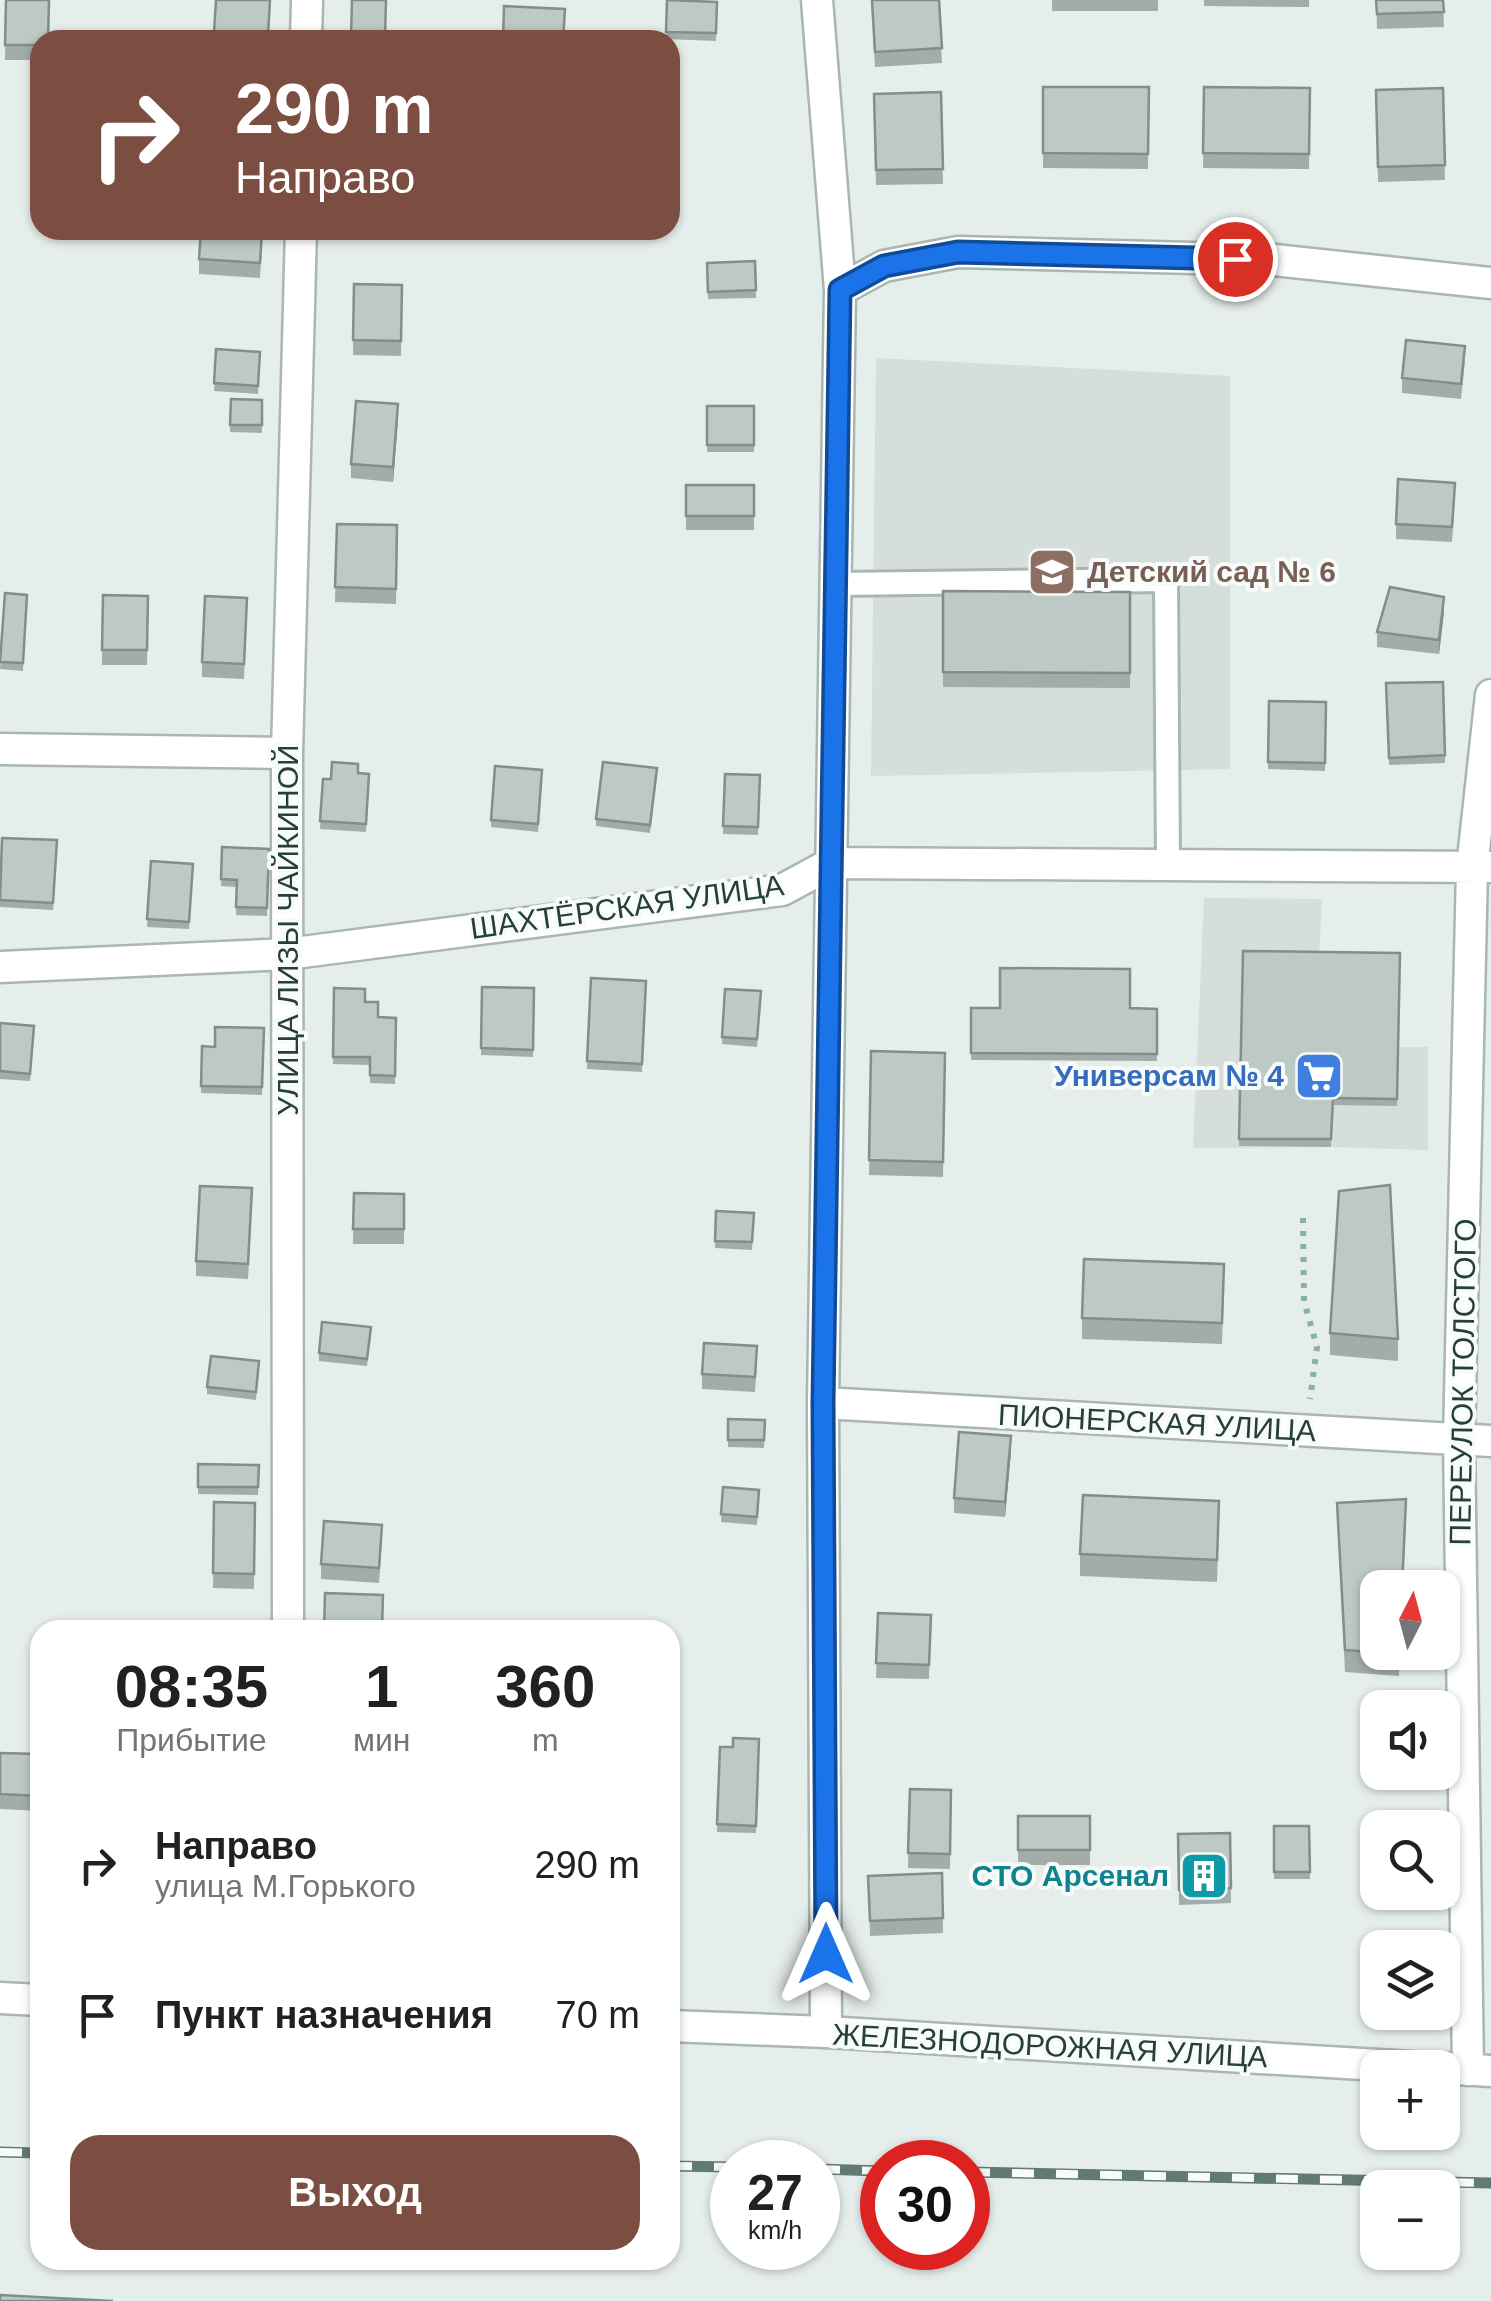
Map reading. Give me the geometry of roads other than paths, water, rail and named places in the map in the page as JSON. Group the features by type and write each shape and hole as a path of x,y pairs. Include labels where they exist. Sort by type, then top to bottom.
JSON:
{"street":[{"path":"306,30 307,0"},
{"path":"817,0 840,290 823,1402 826,2032"},
{"name":"УЛИЦА ЛИЗЫ ЧАЙКИНОЙ","path":"288,1620 287,753 301,240"},
{"path":"840,290 884,266 958,252 1274,260 1491,282"},
{"name":"ПЕРЕУЛОК ТОЛСТОГО","path":"1467,2070 1459,1439 1491,695"},
{"path":"0,749 287,753"},
{"name":"ШАХТЁРСКАЯ УЛИЦА","path":"0,967 287,954 782,890 832,863 1481,868"},
{"name":"ПИОНЕРСКАЯ УЛИЦА","path":"823,1402 1491,1441"},
{"path":"0,1998 30,2000"},
{"name":"ЖЕЛЕЗНОДОРОЖНАЯ УЛИЦА","path":"680,2026 1360,2064"}],"lane":[{"path":"836,584 1166,580 1168,865"}],"railway":[{"path":"0,2152 30,2153"},
{"path":"680,2166 710,2167"},
{"path":"840,2170 860,2170"},
{"path":"990,2172 1491,2183"}],"place":[{"name":"Детский сад № 6","path":"1052,572"},
{"name":"Универсам № 4","path":"1319,1076"},
{"name":"СТО Арсенал","path":"1204,1876"}]}
